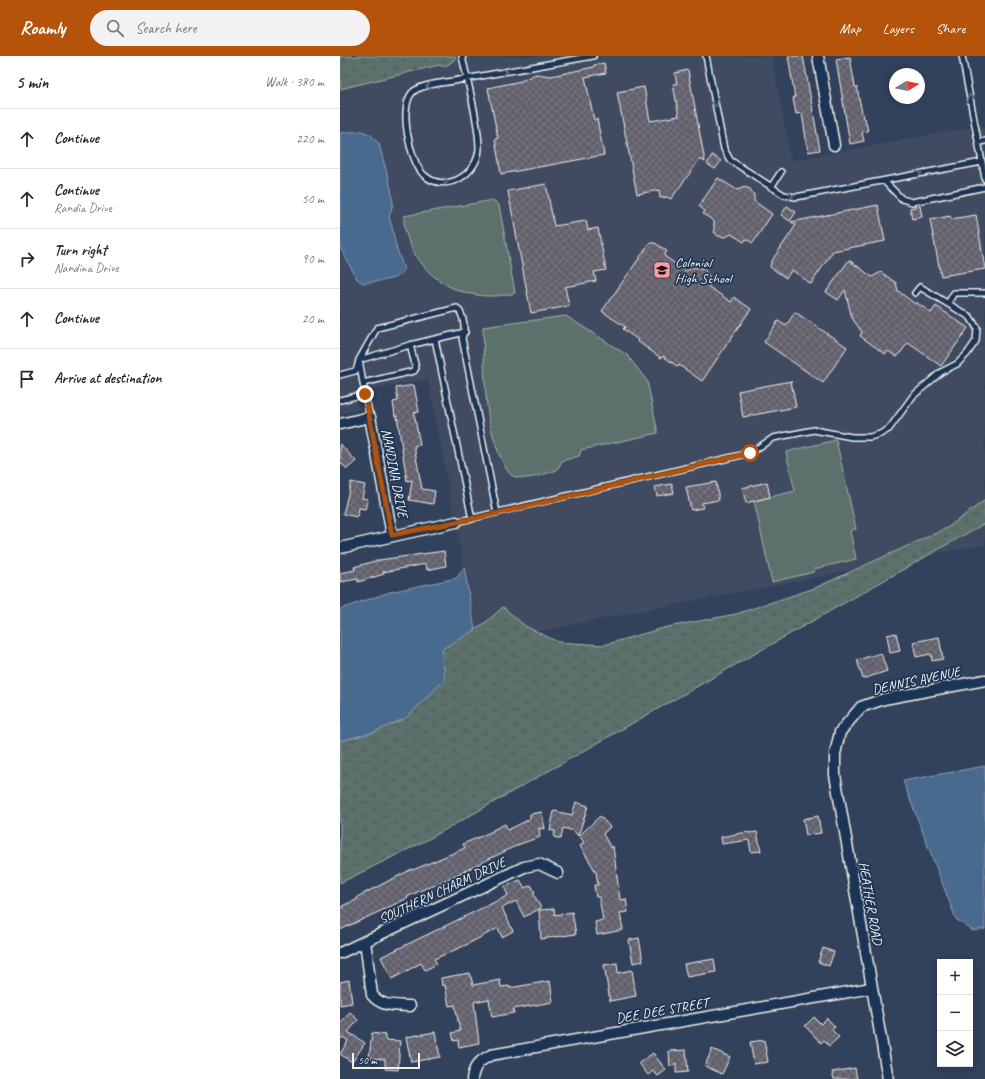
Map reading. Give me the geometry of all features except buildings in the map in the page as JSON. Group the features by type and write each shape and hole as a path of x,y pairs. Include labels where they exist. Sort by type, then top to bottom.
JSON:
{"street":[{"path":"818,56 834,145"},
{"path":"340,424 370,417"},
{"name":"NANDINA DRIVE","path":"370,417 392,535"},
{"path":"340,548 392,535 456,522"},
{"name":"DENNIS AVENUE","path":"840,732 861,707 866,705 884,699 985,680"},
{"name":"HEATHER ROAD","path":"840,732 835,754 835,775 888,1079"},
{"name":"SOUTHERN CHARM DRIVE","path":"340,953 524,867 539,864 558,873"},
{"path":"365,941 372,995 378,1002 385,1005 410,1006"},
{"name":"DEE DEE STREET","path":"472,1079 474,1070 480,1060 491,1055 871,988"}],"lane":[{"path":"462,56 467,79 477,132 478,157 472,169 464,177 456,181 434,181 425,176 418,169 414,160 405,109 408,99 414,91 425,87 467,79 593,56"},
{"path":"706,56 724,149 730,160 784,195 796,197 982,162"},
{"path":"962,56 985,179"},
{"path":"978,142 985,141"},
{"path":"771,187 781,172"},
{"path":"884,180 902,199 912,202 985,187"},
{"path":"456,522 750,453 773,438 814,430 852,437 870,437 880,434 889,429 912,396 941,372 957,364 967,354 976,341 977,328 970,317 920,287 915,293"},
{"path":"948,303 954,293 985,293"},
{"path":"340,374 355,371 359,360 377,328 457,308 461,312 465,332 462,338 498,513"},
{"path":"359,360 465,332"},
{"path":"435,339 472,519"},
{"path":"363,383 414,371 416,368 410,346"},
{"path":"359,360 370,417"},
{"path":"340,400 365,394"}],"shaded area":[{"name":"Colonial High School","path":"340,56 772,56 791,161 983,125 985,134 985,544 478,643 428,379 353,394 359,409 340,414"},
{"path":"362,131 371,135 379,144 391,188 393,204 389,217 396,247 404,269 399,276 380,281 363,283 357,279 340,247 340,133"},
{"path":"464,567 475,630 442,649 445,679 406,718 374,732 340,741 340,609 390,592 457,578"},
{"path":"985,766 985,929 973,931 956,919 903,781"}],"green space":[{"path":"340,56 456,56 454,60 445,67 439,65 340,89"},
{"path":"493,200 499,205 515,293 500,296 485,296 456,290 432,275 422,264 413,251 408,238 404,225 404,216"},
{"path":"566,316 627,355 647,381 658,433 581,450 579,456 562,461 557,470 535,477 518,478 513,476 504,466 491,428 484,370 483,327"},
{"path":"836,440 856,529 850,531 856,559 814,569 814,572 772,582 754,501 795,491 786,452"},
{"path":"985,500 985,523 427,840 340,883 340,741 374,732 442,649 485,623 503,607 525,626 558,642 604,645 663,628 736,614 815,588 947,528"}],"place":[{"name":"Colonial High School","path":"662,270"}],"route":[{"path":"365,394 392,535 491,515 750,453"}]}
